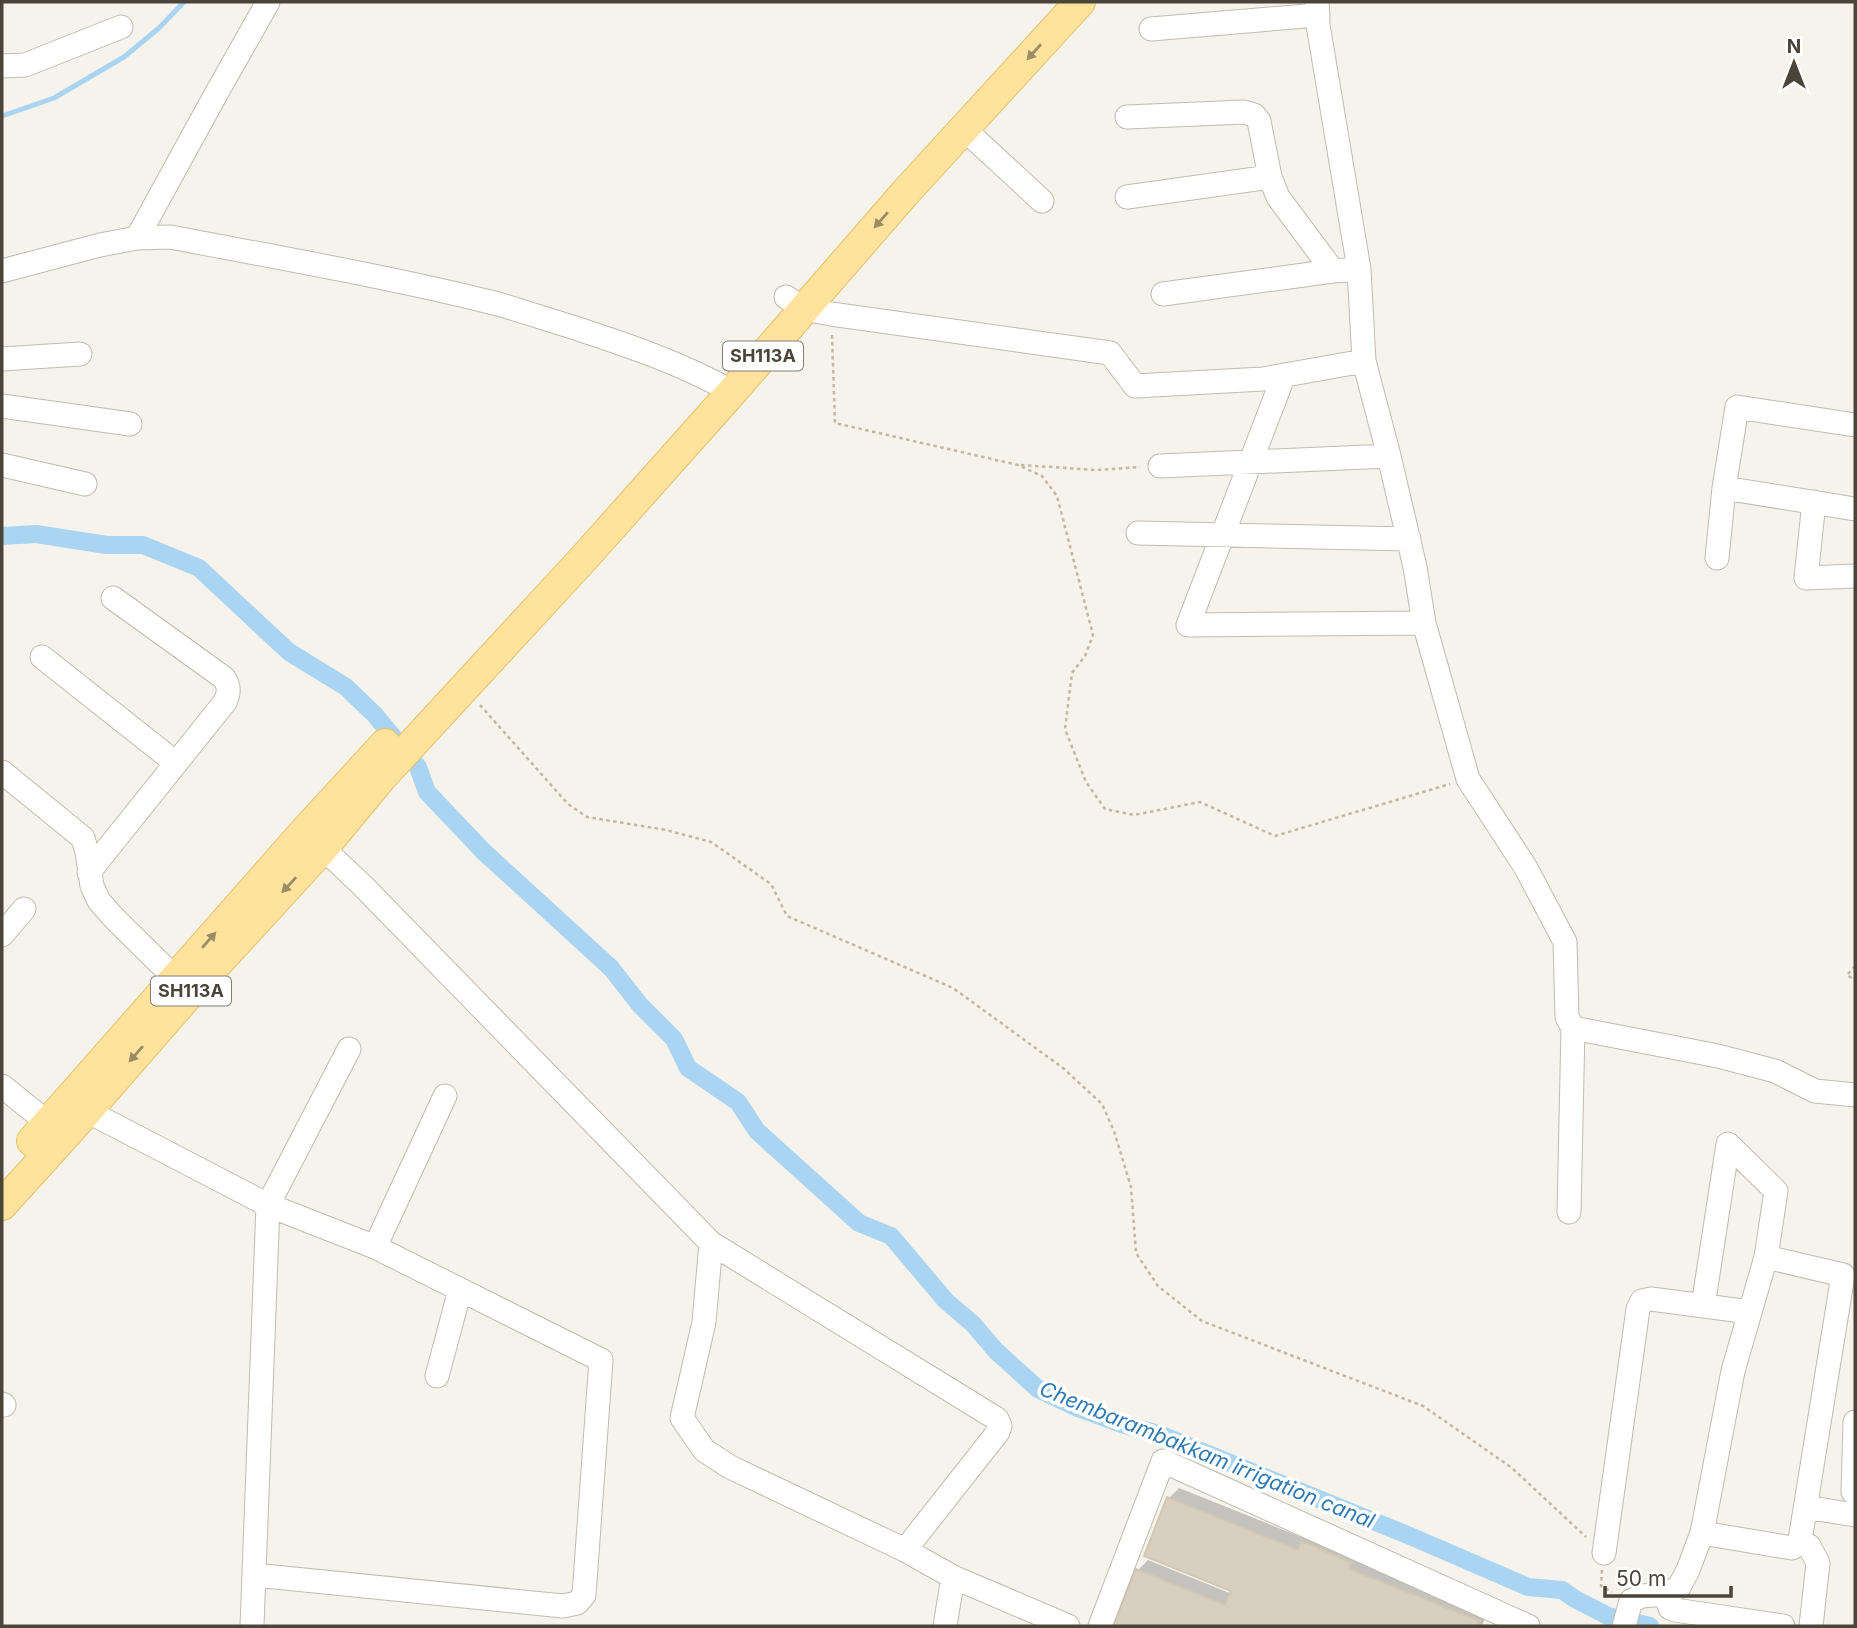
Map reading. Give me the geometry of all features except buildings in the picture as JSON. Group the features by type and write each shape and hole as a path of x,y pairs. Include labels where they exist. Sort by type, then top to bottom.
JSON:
{"main road":[{"name":"SH113A","path":"807,307 890,180 1052,2"},
{"name":"SH113A","path":"2,1205 78,1105 374,771 723,387 807,307 1080,2"},
{"name":"SH113A","path":"436,703 464,687 584,558 723,387"},
{"name":"SH113A","path":"2,1175 48,1123 78,1105"}],"street":[{"path":"137,238 268,2"},
{"path":"1151,29 1317,9 1359,269 1364,360 1409,539 1424,623 1468,779 1526,868 1565,942 1567,1017 1573,1028 1569,1212"},
{"path":"2,66 25,65 121,27"},
{"path":"1127,117 1244,112 1254,115 1258,121 1270,177 1278,197 1333,271"},
{"path":"964,129 1042,201"},
{"path":"1127,197 1270,177"},
{"path":"2,271 100,245 137,238 170,237 401,281 501,305 600,336 723,387"},
{"path":"1163,294 1359,269"},
{"path":"807,307 1110,353 1135,386 1263,379 1364,360"},
{"path":"2,359 80,354"},
{"path":"1284,375 1188,625 1424,623"},
{"path":"2,406 130,424"},
{"path":"1717,558 1724,488 1737,407 1855,425"},
{"path":"1160,466 1389,456"},
{"path":"2,465 85,484"},
{"path":"1724,488 1855,509"},
{"path":"1814,502 1806,578 1855,576"},
{"path":"1138,533 1409,539"},
{"path":"89,872 229,694 224,678 113,598"},
{"path":"42,657 176,763"},
{"path":"2,772 83,838 88,852 92,886 99,901 182,986"},
{"path":"314,840 362,885 711,1243 997,1419 1000,1426 998,1433 905,1550"},
{"path":"2,935 24,909"},
{"path":"1573,1028 1718,1056 1775,1072 1815,1091 1855,1095"},
{"path":"253,1626 268,1205 349,1049"},
{"path":"2,1086 48,1123"},
{"path":"375,1247 445,1096"},
{"path":"78,1105 268,1205 375,1247 601,1360 584,1595 577,1603 563,1606 254,1575"},
{"path":"1624,1626 1631,1601 1642,1596 1665,1594 1679,1587 1688,1570 1702,1533 1732,1371 1766,1257 1776,1191 1728,1144 1703,1306"},
{"path":"711,1243 704,1322 682,1418 704,1450 730,1467 905,1550 953,1577 1068,1626"},
{"path":"1702,1533 1792,1548 1800,1540 1843,1275 1766,1257"},
{"path":"436,1376 460,1290"},
{"path":"1604,1553 1638,1309 1642,1301 1651,1299 1750,1312"},
{"path":"1806,1507 1854,1504 1855,1422"},
{"path":"1100,1626 1163,1461 1483,1617 1528,1626"},
{"path":"1800,1540 1809,1546 1818,1563 1811,1626"},
{"path":"945,1626 953,1577"},
{"path":"1665,1594 1670,1608 1675,1610 1783,1626"}],"path":[{"path":"807,307 835,423 1018,465 1096,470 1160,466"},
{"path":"1018,465 1042,476 1057,496 1093,635 1085,656 1072,673 1065,729 1086,782 1105,808 1134,815 1200,802 1275,836 1468,779"},
{"path":"464,687 568,804 587,817 666,830 711,842 771,884 787,916 953,988 1062,1068 1102,1104 1114,1131 1130,1187 1136,1253 1158,1286 1202,1321 1423,1406 1512,1468 1604,1553 1601,1586 1631,1601"},
{"path":"1855,966 1847,975 1855,980"}],"waterway":[{"path":"2,116 54,98 124,57 159,28 184,2"},
{"name":"Chembarambakkam irrigation canal","path":"2,536 36,534 107,545 143,545 199,568 289,652 346,687 375,715 418,767 427,792 484,852 611,968 640,1005 674,1039 688,1068 738,1102 757,1131 859,1223 891,1236 946,1301 1038,1389 1078,1408 1159,1434 1528,1587 1562,1590 1608,1616 1650,1626"}]}
